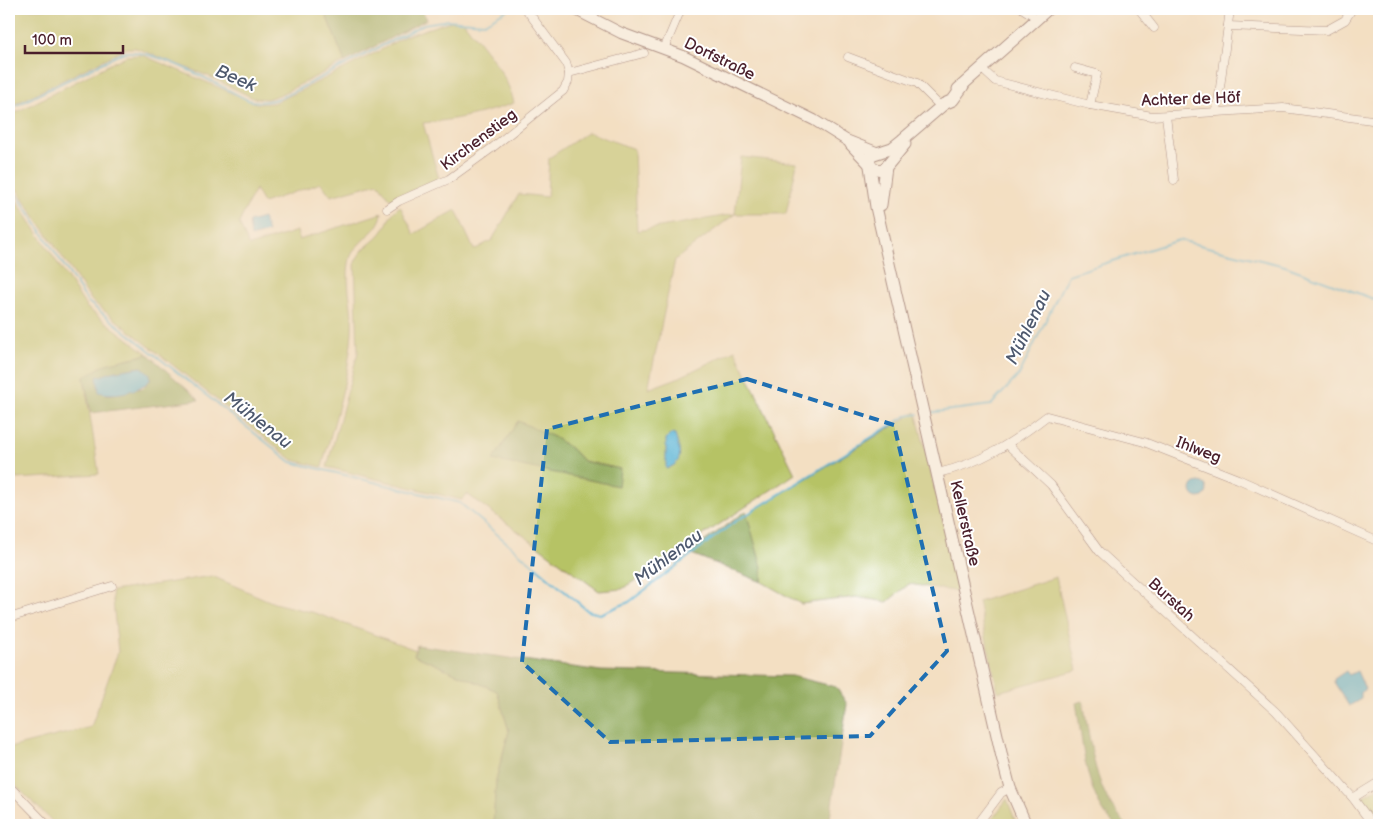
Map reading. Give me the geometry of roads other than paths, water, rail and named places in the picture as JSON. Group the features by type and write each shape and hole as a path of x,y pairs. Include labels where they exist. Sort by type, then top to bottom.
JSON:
{"main road":[{"path":"920,126 886,165 878,170 870,165 871,155 892,148 942,106 953,100 963,86 1048,9"},
{"path":"878,152 887,157 886,165"},
{"name":"Kellerstraße","path":"870,165 876,208 882,225 1010,788 1026,825"},
{"name":"Kellerstraße","path":"882,225 880,197 886,165"}],"street":[{"path":"526,9 566,63 569,73 644,53"},
{"path":"664,49 681,9"},
{"path":"1023,9 1037,18"},
{"path":"1139,9 1154,28"},
{"path":"1217,111 1230,9"},
{"path":"1228,26 1327,30 1345,20 1352,9"},
{"name":"Dorfstraße","path":"573,10 621,33 664,49 814,120 846,140 878,152"},
{"path":"848,57 917,83 942,106"},
{"path":"1075,68 1106,76"},
{"name":"Achter de Höf","path":"982,69 995,81 1120,112 1166,116 1217,111 1284,108 1379,121"},
{"name":"Kirchenstieg","path":"387,210 399,201 449,179 492,148 563,91 568,82 569,73"},
{"path":"1090,105 1098,74"},
{"path":"1166,116 1174,180"},
{"name":"Dorfstraße","path":"846,140 870,165"},
{"name":"Ihlweg","path":"1008,445 1047,416 1153,446 1273,494 1379,542"},
{"path":"938,474 960,468 1008,445"},
{"name":"Burstah","path":"1008,445 1051,485 1099,551 1276,712 1353,798 1373,825"},
{"path":"9,618 112,586"},
{"path":"1353,798 1379,782"},
{"path":"9,786 47,825"},
{"path":"977,825 1001,793 1010,788"}],"water":[{"path":"263,218 268,232 251,237 249,222"},
{"path":"142,367 150,374 150,380 146,384 126,392 112,394 99,392 97,377 116,371"},
{"path":"671,434 675,435 680,456 676,463 666,469 666,439"},
{"path":"1199,482 1207,490 1199,498 1191,490"},
{"path":"1346,671 1349,675 1357,671 1365,689 1361,692 1361,699 1349,706 1334,682 1334,679"}],"waterway":[{"name":"Beek","path":"9,109 122,53 134,52 167,61 204,77 248,100 268,101 287,95 424,24 448,20 484,23 509,9"},
{"name":"Mühlenau","path":"9,189 18,196 88,302 291,462 460,503 588,611 600,614 629,602 733,523 906,416 918,414"},
{"name":"Mühlenau","path":"928,413 991,405 1019,375 1068,275 1179,240 1285,266 1379,301"}]}
